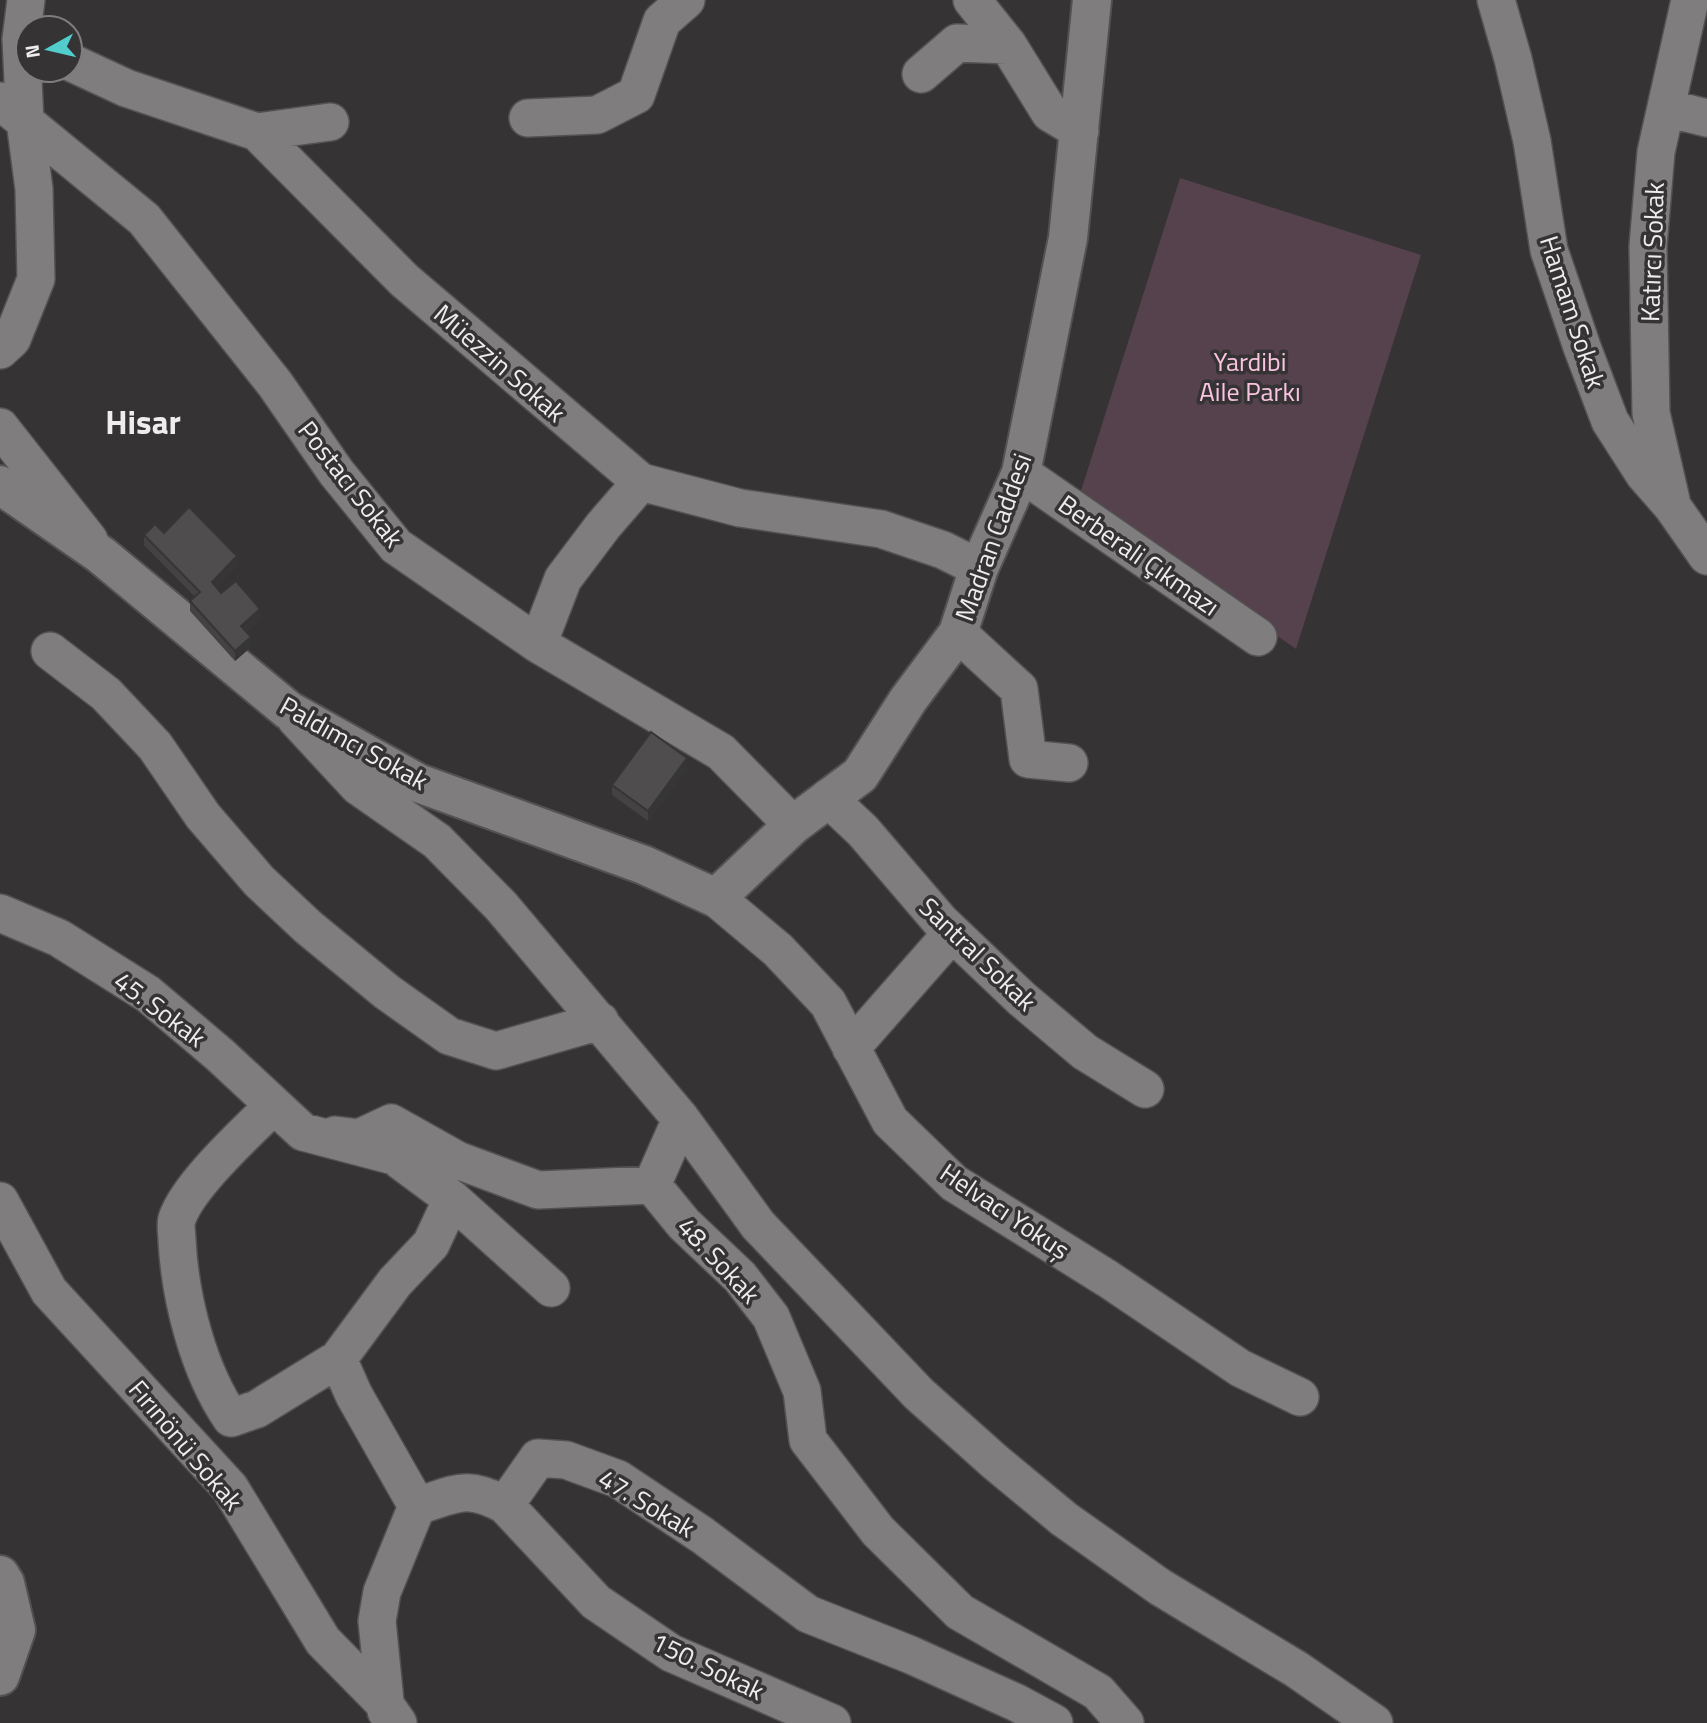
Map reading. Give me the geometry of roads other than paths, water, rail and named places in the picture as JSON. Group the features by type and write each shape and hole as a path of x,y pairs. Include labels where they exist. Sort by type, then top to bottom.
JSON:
{"street":[{"path":"972,0 1008,46 1051,113 1080,131"},
{"name":"Madran Caddesi","path":"716,898 793,825 860,775 908,699 958,633 979,568 1021,473 1068,239 1092,0"},
{"name":"Hamam Sokak","path":"1496,0 1532,141 1549,250 1610,421 1644,474 1672,506 1707,556"},
{"name":"Katırcı Sokak","path":"1672,506 1651,413 1648,246 1656,152 1690,0"},
{"path":"528,118 597,115 636,94 663,7"},
{"path":"921,74 957,43 1008,46"},
{"name":"Müezzin Sokak","path":"84,68 126,88 257,132 404,280 640,482 740,508 881,529 943,550 979,568"},
{"path":"0,351 12,339 36,279 34,189 12,111 17,84"},
{"path":"1667,108 1707,118"},
{"name":"Postacı Sokak","path":"12,111 144,219 275,384 336,472 396,547 538,644 721,752 793,825"},
{"path":"257,132 330,122"},
{"name":"Paldımcı Sokak","path":"0,428 101,555 288,710 418,783 644,865 716,898"},
{"name":"Berberali Çıkmazı","path":"1021,473 1258,637"},
{"path":"538,644 564,579 640,482"},
{"path":"0,485 101,555"},
{"path":"958,633 1019,690 1028,760 1069,763"},
{"path":"50,651 106,694 155,747 203,816 258,881 377,984 449,1036 496,1051 600,1021"},
{"path":"288,710 358,786 437,842 501,906 681,1119 758,1225 919,1394 1064,1520 1160,1587 1296,1670 1374,1723"},
{"name":"Santral Sokak","path":"828,799 863,831 952,933 1022,999 1085,1052 1145,1089"},
{"name":"Helvacı Yokuş","path":"716,898 778,950 828,1003 890,1121 954,1183 1108,1279 1240,1368 1300,1397"},
{"name":"45. Sokak","path":"0,913 59,938 148,994 303,1132"},
{"path":"851,1048 952,933"},
{"path":"274,1105 195,1188 176,1220 186,1304 200,1356 218,1400 231,1418 257,1409 338,1359 395,1282 431,1244 452,1199"},
{"path":"303,1132 359,1138 391,1123 457,1160 538,1190 652,1185 681,1119"},
{"path":"303,1132 394,1156 452,1199 551,1288"},
{"name":"48. Sokak","path":"652,1185 684,1224 740,1276 771,1317 802,1391 807,1440 878,1531 960,1612 1098,1692 1125,1723"},
{"name":"Fırınönü Sokak","path":"0,1201 49,1291 230,1488 323,1641 390,1716"},
{"path":"338,1359 354,1395 417,1506"},
{"name":"47. Sokak","path":"505,1505 538,1458 566,1460 618,1479 702,1535 808,1614 911,1655 1017,1703 1054,1723"},
{"path":"417,1506 467,1491 487,1495 505,1505"},
{"name":"150. Sokak","path":"505,1505 596,1602 671,1653 832,1723"},
{"path":"390,1716 377,1621 382,1592 417,1506"},
{"path":"0,1575 5,1583 16,1630 0,1676"}],"district":[{"name":"Hisar","path":"143,422"}],"park label":[{"name":"Yardibi Aile Parkı","path":"1250,376"}]}
